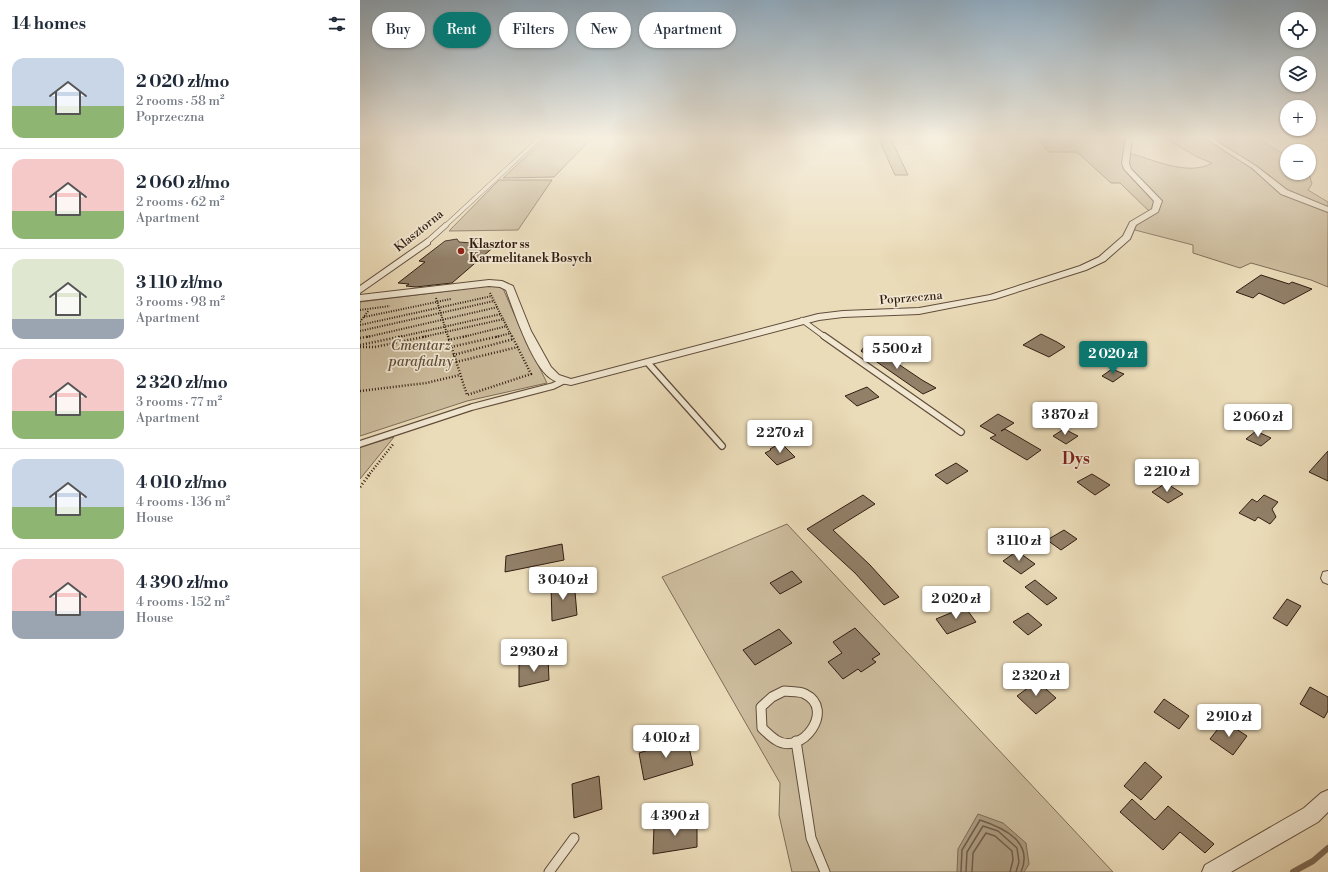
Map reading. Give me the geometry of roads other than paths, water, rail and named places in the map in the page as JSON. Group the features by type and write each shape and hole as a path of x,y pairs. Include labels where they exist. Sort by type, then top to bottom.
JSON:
{"street":[{"name":"Poprzeczna","path":"563,381 581,381 802,320 842,314 919,311 943,308 992,297 1083,268 1102,258 1127,237 1133,224 1155,210 1158,201 1136,178"},
{"path":"1267,178 1284,192 1301,201 1328,210"},
{"name":"Klasztorna","path":"360,290 427,242"},
{"path":"360,298 489,283 505,285 510,288 526,331 547,369 555,377 563,381"},
{"path":"1212,872 1311,815 1328,799"}],"lane":[{"name":"Klasztorna","path":"427,242 497,178"},
{"path":"802,320 961,432"},
{"path":"648,363 722,446"},
{"path":"360,444 472,407 553,386 563,381"},
{"path":"784,691 801,692 814,701 818,708 818,722 814,729 804,739 796,741 789,742 773,739 762,728 761,707 772,697 784,691"},
{"path":"796,741 811,838 825,872"},
{"path":"549,872 574,838"}],"water":[{"path":"978,814 1003,823 1026,843 1029,864 1024,872 957,872 958,849"}],"waterway":[{"path":"1293,872 1313,861 1328,848"}],"place":[{"name":"Klasztor ss Karmelitanek Bosych","path":"461,251"}],"district":[{"name":"Dys","path":"1076,459"}],"park label":[{"name":"Cmentarz parafialny","path":"421,354"}]}
